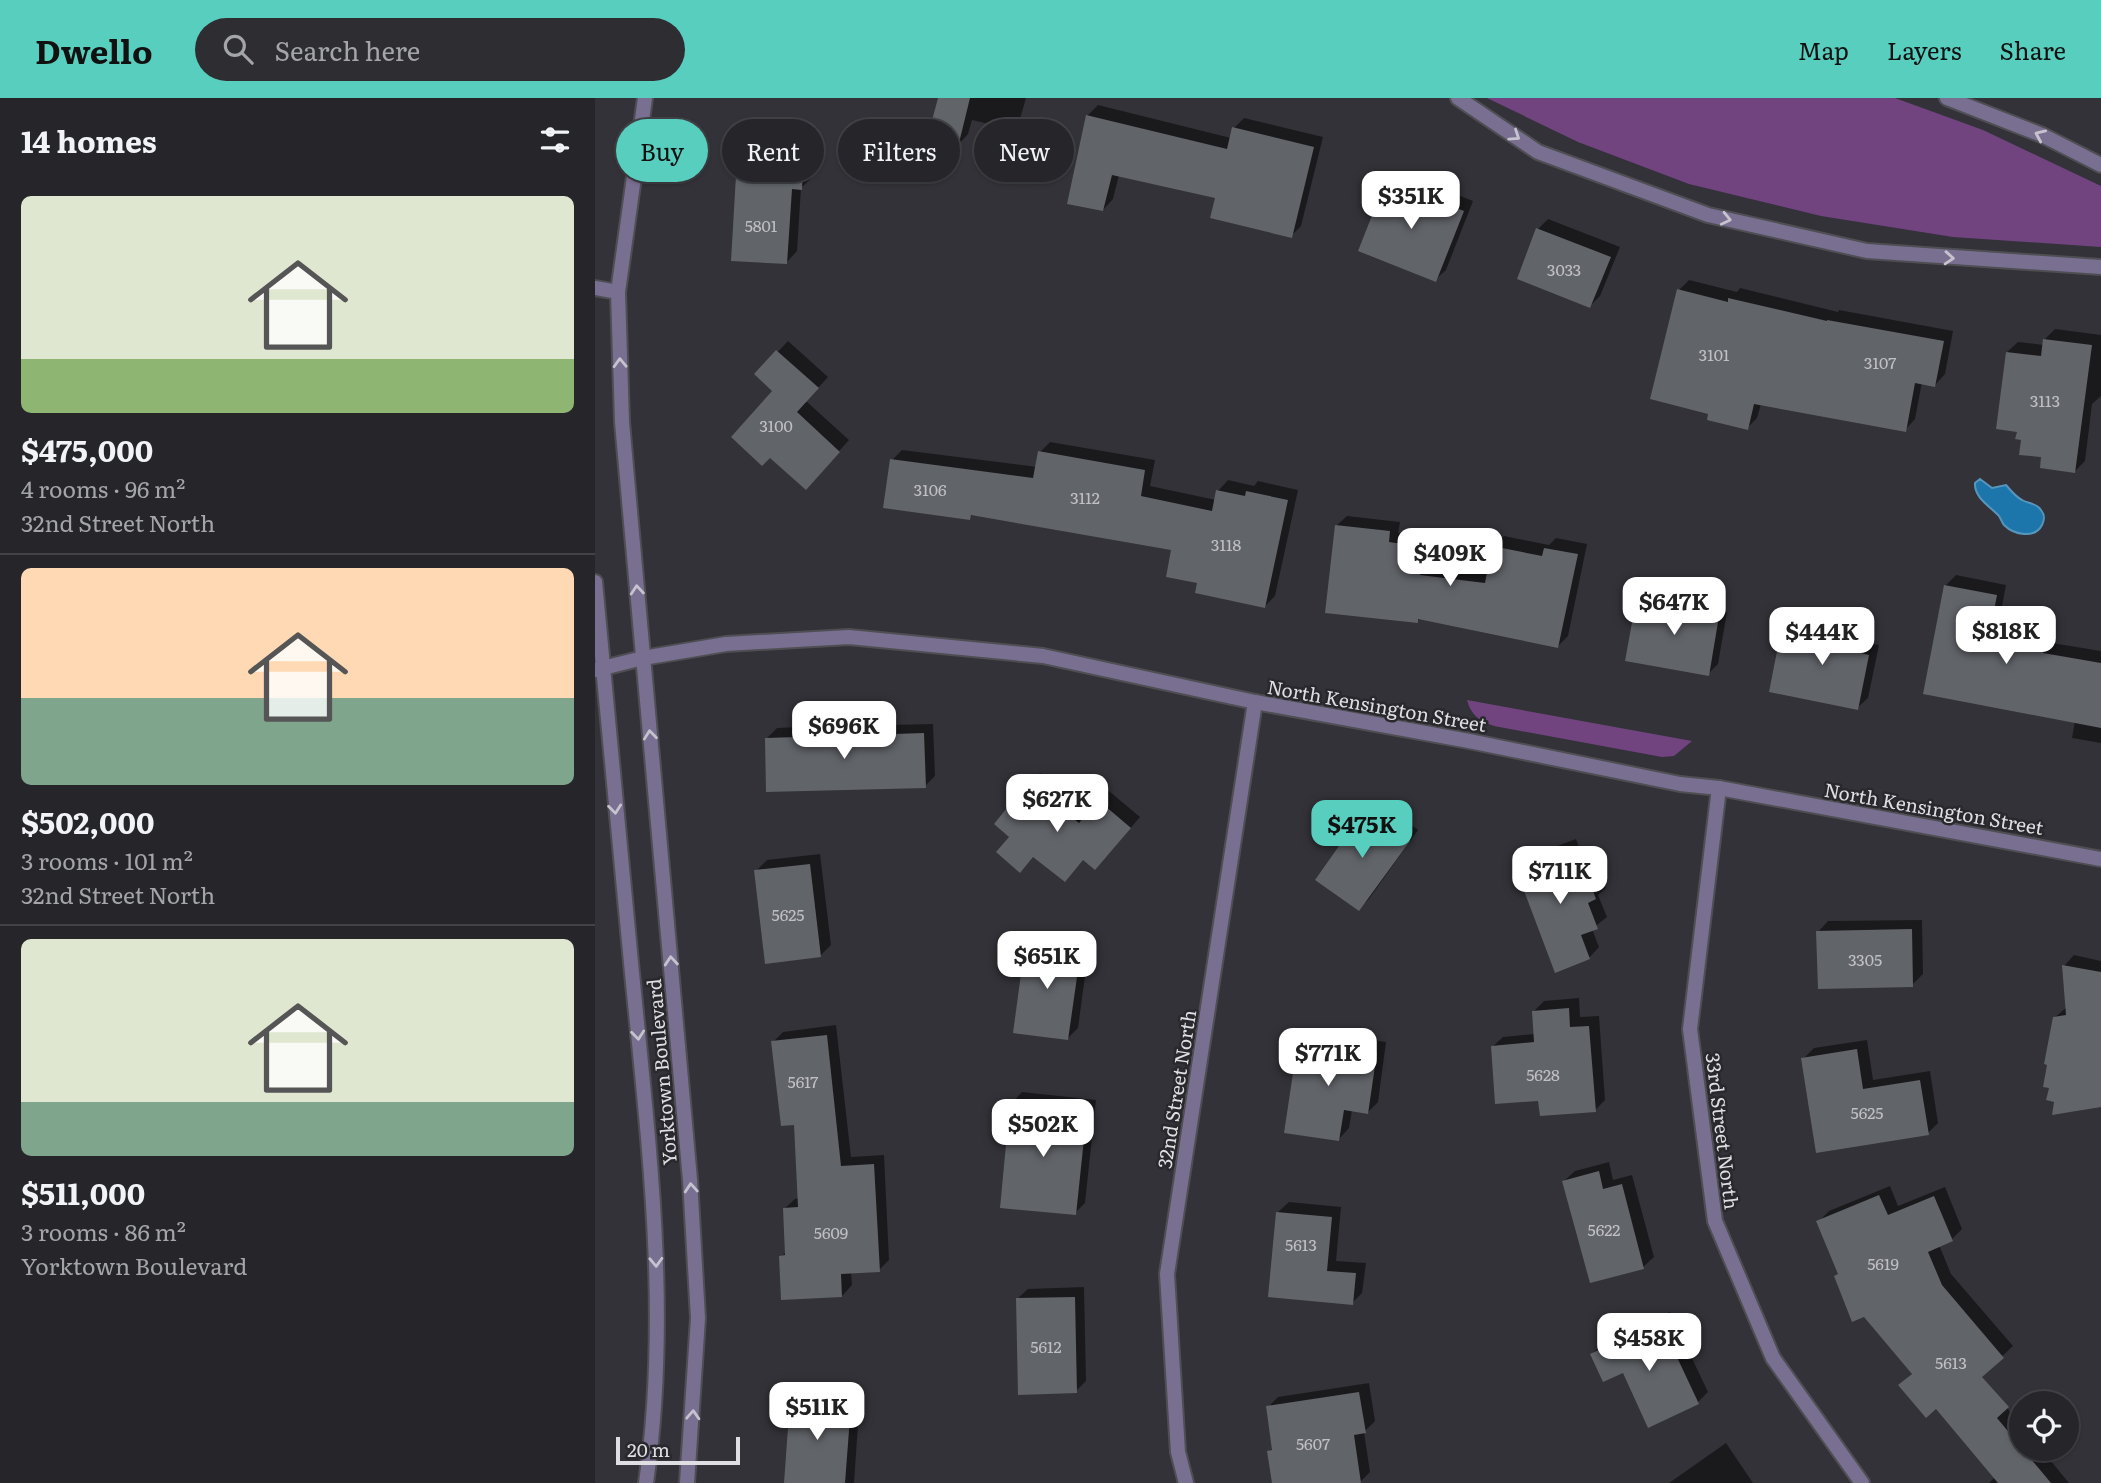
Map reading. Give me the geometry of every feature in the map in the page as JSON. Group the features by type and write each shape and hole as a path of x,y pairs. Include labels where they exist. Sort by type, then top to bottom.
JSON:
{"street":[{"name":"Yorktown Boulevard","path":"645,98 618,292 622,422 690,1180 697,1291 698,1318 687,1483"},
{"path":"1458,98 1538,152 1708,215 1867,251 2101,267"},
{"path":"1947,98 2042,135 2101,165"},
{"path":"595,288 618,292"},
{"name":"Yorktown Boulevard","path":"595,582 599,669 652,1180 658,1316 650,1458 646,1483"},
{"name":"North Kensington Street","path":"599,669 643,658 726,644 849,638 1043,656 1255,702 1469,741 1680,784 1719,788 2101,859"},
{"name":"32nd Street North","path":"1186,1483 1178,1451 1167,1274 1255,702"},
{"name":"33rd Street North","path":"1719,788 1690,1029 1715,1221 1773,1358 1862,1483"}],"shaded area":[{"path":"1487,98 1895,98 1983,130 2101,186 2101,247 1953,237 1821,216 1689,184 1578,142"},
{"path":"1467,700 1692,741 1674,756 1662,757 1494,726 1476,717"}],"water":[{"path":"1980,479 1992,488 2006,485 2020,499 2039,508 2044,517 2039,529 2024,534 2004,525 1977,493 1975,483"}],"building":[{"path":"938,98 970,98 960,139 960,119 932,119"},
{"path":"1086,115 1227,149 1232,127 1314,147 1292,238 1210,218 1215,198 1112,175 1103,211 1067,204 1072,182 1074,182"},
{"path":"1386,180 1464,211 1436,282 1358,251"},
{"path":"736,182 802,182 802,190 792,189 787,264 731,261"},
{"path":"1536,228 1611,257 1590,308 1517,279"},
{"path":"1677,289 1728,302 1728,298 1827,321 1944,341 1935,387 1915,383 1906,432 1754,404 1748,430 1707,420 1708,414 1650,399"},
{"path":"2043,339 2092,345 2075,473 2040,468 2041,457 2019,455 2021,440 2015,439 2017,432 1996,429 2006,352 2041,356"},
{"path":"776,350 819,388 797,412 840,452 806,490 770,458 762,466 731,437 772,391 754,374"},
{"path":"1038,451 1145,470 1141,496 1212,511 1216,490 1245,496 1246,491 1288,500 1265,608 1195,593 1197,583 1166,577 1171,550 971,515 970,520 883,508 890,459 1033,478"},
{"path":"1335,525 1390,531 1389,542 1423,547 1420,575 1485,583 1492,546 1542,556 1544,548 1578,554 1558,648 1418,619 1418,623 1325,613"},
{"path":"1944,585 1997,595 1991,627 2046,637 2043,653 2101,663 2101,728 1923,694"},
{"path":"1674,593 1707,599 1704,620 1718,622 1709,676 1625,661 1635,606 1671,612"},
{"path":"1827,619 1861,626 1856,652 1869,655 1858,710 1769,692 1780,636 1822,644"},
{"path":"834,725 835,736 924,733 926,788 766,792 765,738 798,737 798,726"},
{"path":"1028,782 1079,823 1098,800 1131,828 1095,870 1083,860 1065,882 1033,857 1020,873 996,852 1009,837 994,824"},
{"path":"1365,809 1410,841 1359,911 1315,880"},
{"path":"1566,848 1574,870 1584,867 1596,899 1588,903 1598,929 1581,935 1590,959 1555,973 1515,867"},
{"path":"810,864 821,957 765,964 754,870"},
{"path":"1912,929 1913,987 1818,989 1816,931"},
{"path":"1025,944 1081,949 1068,1040 1013,1033"},
{"path":"2062,965 2101,972 2101,1107 2052,1115 2054,1102 2046,1100 2049,1088 2043,1087 2047,1065 2044,1064 2053,1017 2066,1015"},
{"path":"1569,1008 1570,1027 1589,1026 1596,1112 1540,1116 1538,1101 1495,1104 1491,1046 1534,1042 1532,1011"},
{"path":"827,1035 841,1166 874,1164 880,1272 841,1274 842,1297 781,1300 779,1256 785,1255 783,1208 798,1207 794,1125 781,1126 771,1041"},
{"path":"1298,1040 1377,1052 1368,1114 1344,1110 1339,1141 1284,1133"},
{"path":"1857,1049 1863,1089 1920,1080 1929,1135 1816,1153 1801,1058"},
{"path":"1010,1102 1087,1110 1076,1215 1000,1208"},
{"path":"1599,1171 1603,1189 1622,1184 1644,1269 1590,1283 1562,1181"},
{"path":"1879,1195 1888,1215 1934,1196 1953,1241 1928,1252 1942,1285 2004,1358 1982,1377 2009,1407 1997,1418 2009,1432 2009,1461 2033,1461 2051,1483 1998,1483 1936,1409 1926,1418 1898,1385 1912,1374 1864,1317 1852,1322 1834,1276 1838,1274 1816,1221"},
{"path":"1276,1212 1332,1217 1327,1271 1356,1273 1353,1305 1268,1297"},
{"path":"1075,1297 1077,1393 1018,1395 1016,1298"},
{"path":"1660,1321 1699,1404 1648,1428 1623,1373 1603,1382 1590,1354"},
{"path":"1359,1392 1366,1433 1354,1435 1361,1483 1272,1483 1267,1451 1272,1450 1266,1406"},
{"path":"790,1400 851,1404 845,1483 784,1483"}]}
